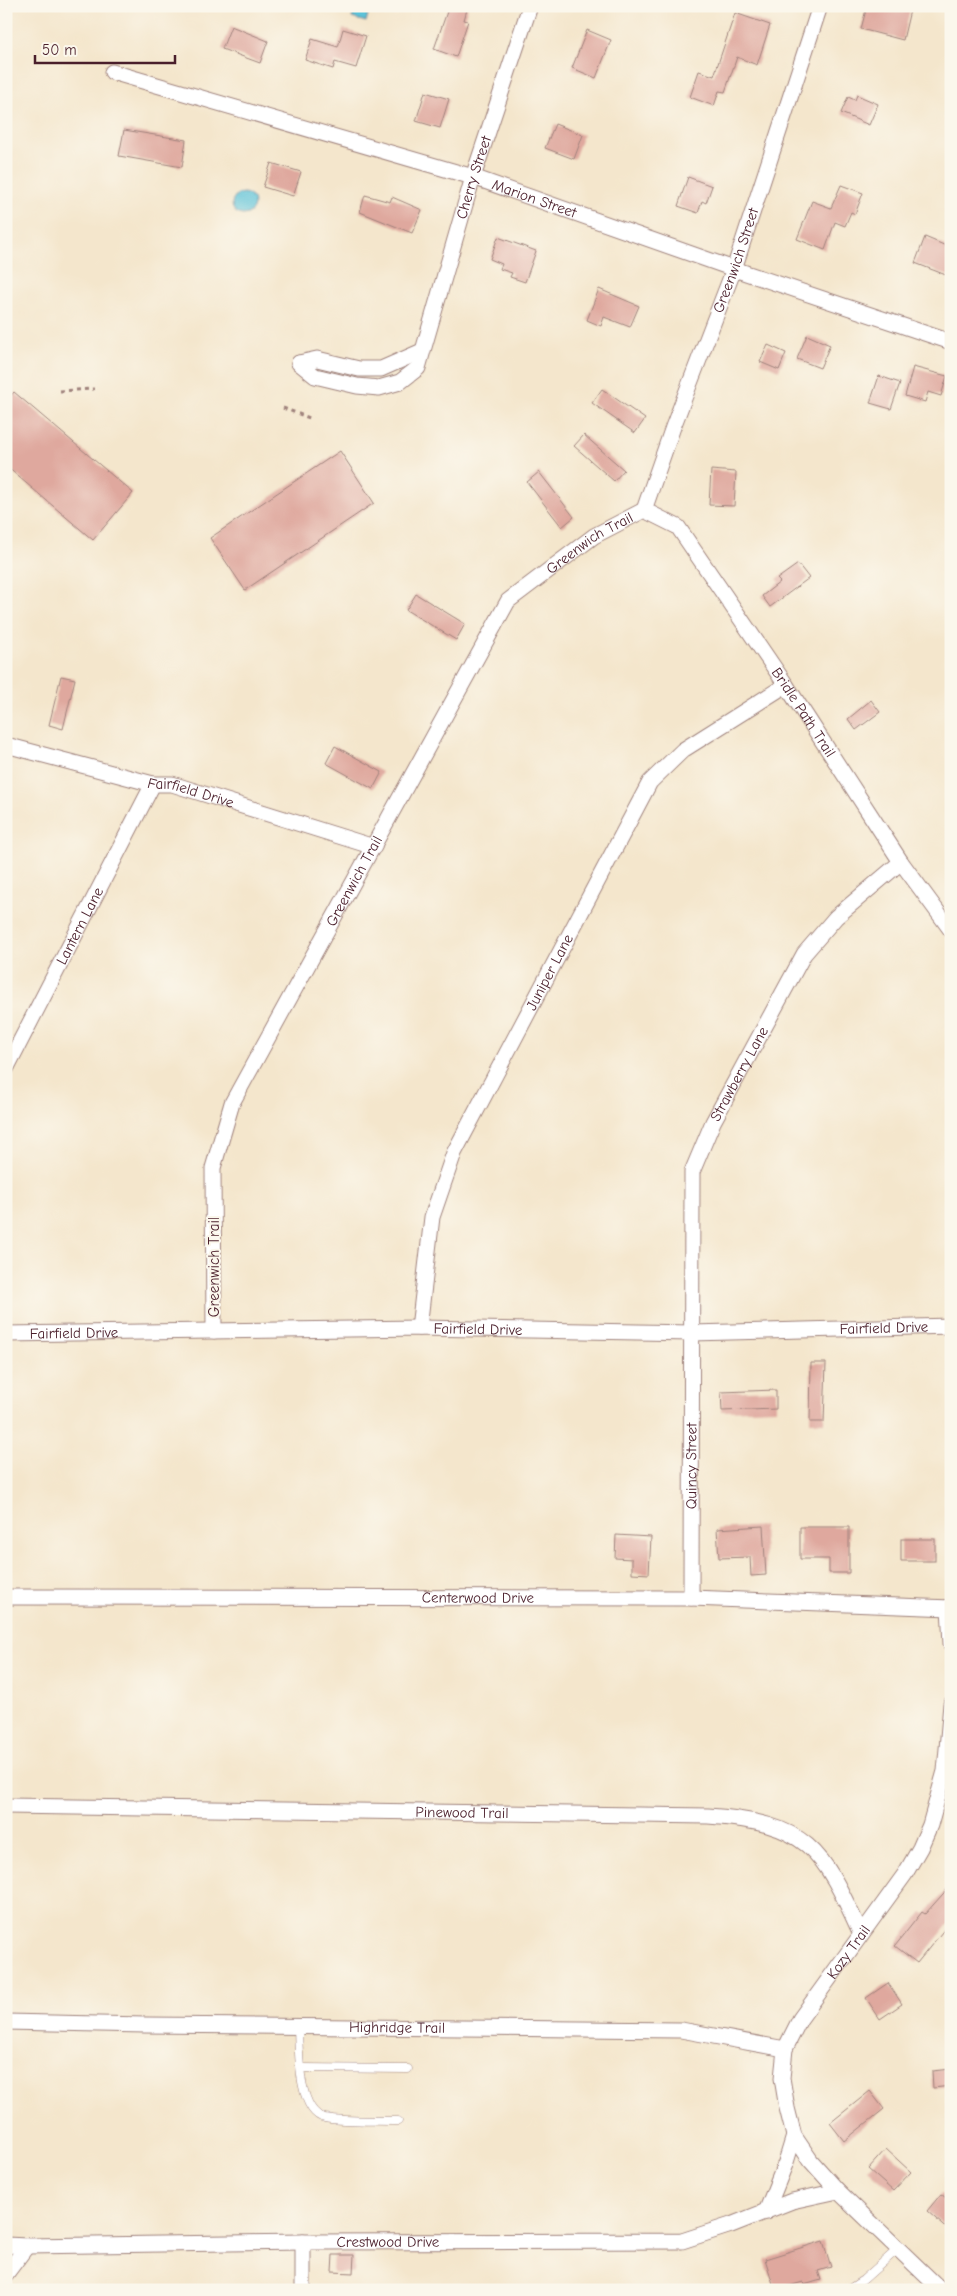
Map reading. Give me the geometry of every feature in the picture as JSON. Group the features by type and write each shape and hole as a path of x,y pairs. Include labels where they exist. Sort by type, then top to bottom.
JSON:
{"street":[{"name":"Cherry Street","path":"422,351 381,369 359,368 317,359 299,363 315,376 357,386 379,388 400,382 418,368 473,177 530,6"},
{"name":"Greenwich Street","path":"644,510 673,427 734,269 820,6"},
{"name":"Marion Street","path":"112,72 473,177 734,269 951,342"},
{"name":"Bridle Path Trail","path":"644,510 678,527 786,684 901,862 951,930"},
{"name":"Greenwich Trail","path":"214,1331 213,1168 232,1103 508,602 594,536 644,510"},
{"name":"Juniper Lane","path":"420,1328 432,1217 454,1153 650,782 683,750 786,684"},
{"name":"Fairfield Drive","path":"6,745 153,784 172,784 374,847"},
{"name":"Lantern Lane","path":"6,1069 153,784"},
{"name":"Strawberry Lane","path":"692,1332 692,1172 712,1122 804,954 836,917 901,862"},
{"name":"Fairfield Drive","path":"6,1334 420,1328 692,1332 951,1326"},
{"name":"Quincy Street","path":"692,1332 692,1598"},
{"name":"Centerwood Drive","path":"6,1597 692,1598 950,1608"},
{"path":"950,1608 951,1644"},
{"name":"Kozy Trail","path":"838,2190 811,2161 794,2136 786,2108 782,2078 785,2050 800,2019 905,1874 920,1848 930,1825 944,1771 951,1704"},
{"name":"Pinewood Trail","path":"6,1806 741,1818 773,1826 798,1837 814,1850 829,1867 837,1881 861,1934"},
{"name":"Highridge Trail","path":"6,2022 681,2030 785,2050"},
{"path":"766,2212 794,2136"},
{"path":"838,2190 941,2290"},
{"name":"Crestwood Drive","path":"6,2245 682,2241 792,2201 838,2190"},
{"path":"303,2290 304,2242"},
{"path":"6,2274 27,2246"}],"lane":[{"path":"298,2026 305,2096 310,2107 323,2118 398,2121"},
{"path":"301,2068 408,2069"},
{"path":"848,2290 863,2280 898,2248"}],"path":[{"path":"60,391 94,389"},
{"path":"283,408 312,419"}],"water":[{"path":"355,6 370,6 366,22 352,18"},
{"path":"243,193 251,196 254,204 251,212 243,215 235,212 232,204 235,196"}],"building":[{"path":"449,6 468,6 464,20 468,21 456,57 434,49"},
{"path":"867,6 890,10 891,6 911,6 903,40 861,29"},
{"path":"735,13 770,25 757,65 737,57 725,92 719,91 714,106 690,97 699,71 714,76"},
{"path":"231,26 268,41 260,63 222,49"},
{"path":"343,29 366,36 356,68 335,62 333,69 305,60 312,39 338,47"},
{"path":"587,30 611,40 596,78 572,68"},
{"path":"425,92 449,99 440,128 416,121"},
{"path":"857,95 878,104 869,125 841,113 848,97 855,100"},
{"path":"555,124 583,135 574,159 545,148"},
{"path":"124,130 186,140 182,167 119,156"},
{"path":"271,163 301,172 293,196 263,187"},
{"path":"688,177 712,186 706,203 702,201 698,213 678,206"},
{"path":"841,185 863,193 855,214 851,212 845,226 835,222 825,250 797,239 812,201 831,208"},
{"path":"365,195 390,202 392,197 422,210 412,233 360,212"},
{"path":"498,237 536,251 525,282 510,277 512,273 500,269 502,264 490,259"},
{"path":"925,237 951,248 951,277 915,263"},
{"path":"599,289 639,306 630,327 604,317 601,326 587,320"},
{"path":"807,335 830,345 820,368 797,359"},
{"path":"768,345 786,353 779,370 760,362"},
{"path":"913,367 947,376 941,396 928,392 925,402 905,396"},
{"path":"879,376 900,383 891,409 870,403"},
{"path":"602,389 645,419 635,433 592,403"},
{"path":"14,392 133,493 93,540 6,466 6,401"},
{"path":"584,435 624,470 614,481 574,446"},
{"path":"340,451 374,503 245,590 210,538"},
{"path":"711,470 736,472 734,506 709,505"},
{"path":"539,472 574,517 562,527 527,482"},
{"path":"798,564 809,578 770,607 762,596 780,582 777,579"},
{"path":"416,594 465,624 456,640 406,610"},
{"path":"61,676 75,679 63,729 49,725"},
{"path":"871,700 880,712 856,730 848,719"},
{"path":"335,746 382,772 373,789 326,763"},
{"path":"811,1363 826,1363 824,1422 810,1422"},
{"path":"776,1390 776,1409 722,1411 721,1392"},
{"path":"763,1526 766,1575 751,1576 750,1557 719,1558 717,1529"},
{"path":"800,1527 849,1527 849,1573 829,1573 829,1559 800,1559"},
{"path":"616,1535 651,1537 649,1574 632,1573 632,1559 615,1558"},
{"path":"901,1539 935,1539 935,1561 901,1561"},
{"path":"951,1885 951,1921 917,1963 895,1946 922,1912 925,1914"},
{"path":"888,1983 902,2004 880,2019 866,1998"},
{"path":"951,2069 951,2086 933,2088 932,2071"},
{"path":"870,2091 884,2109 844,2141 830,2123"},
{"path":"886,2149 911,2172 893,2191 868,2169"},
{"path":"941,2194 951,2202 951,2232 927,2211"},
{"path":"823,2241 831,2267 818,2271 821,2280 804,2285 803,2282 775,2290 765,2259"},
{"path":"333,2255 354,2255 353,2273 332,2272"}]}
